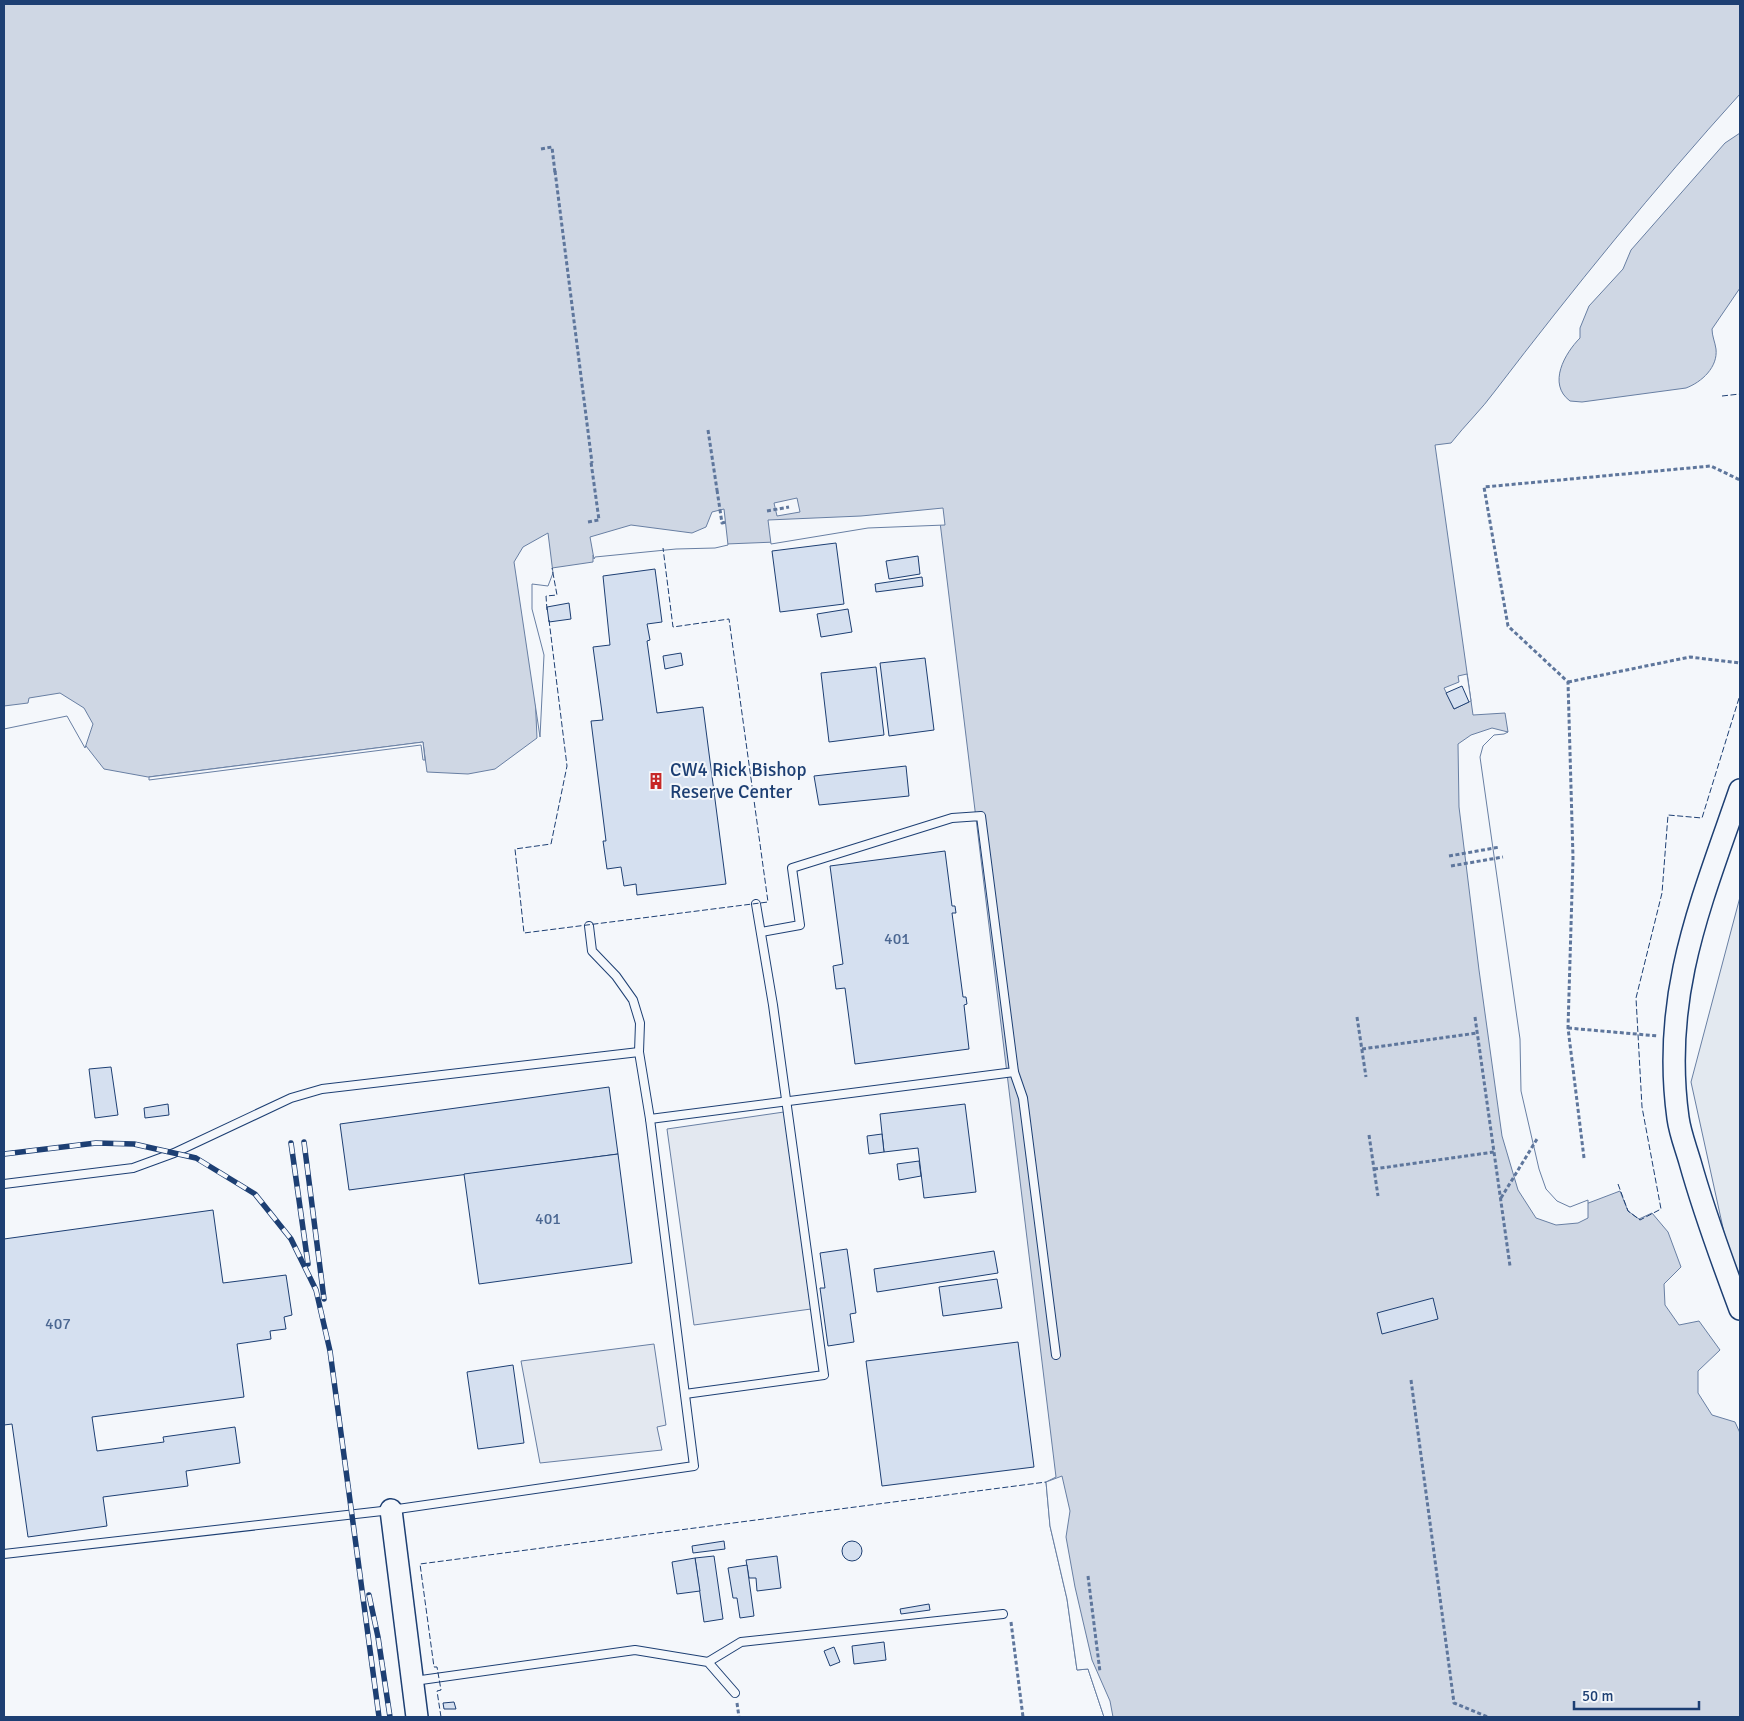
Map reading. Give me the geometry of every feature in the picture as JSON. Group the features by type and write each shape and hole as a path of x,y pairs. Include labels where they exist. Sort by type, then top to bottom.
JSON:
{"main road":[{"path":"1740,790 1690,937 1681,979 1674,1038 1678,1119 1700,1196 1740,1309"},
{"path":"391,1510 417,1717"}],"lane":[{"path":"761,932 800,925 792,868 952,818 981,816 1014,1072 1023,1098 1056,1356"},
{"path":"685,1394 824,1375 786,1101 756,904"},
{"path":"4,1554 391,1510 694,1466 650,1119 639,1052 640,1023 633,1000 616,976 592,951 589,926"},
{"path":"4,1184 133,1168 174,1153 291,1098 322,1089 639,1052"},
{"path":"650,1119 1014,1072"},
{"path":"708,1662 741,1642 1003,1614"},
{"path":"412,1682 635,1650 708,1662 735,1693"}],"path":[{"path":"541,149 552,147 559,207"},
{"path":"554,171 599,520 588,522"},
{"path":"708,430 722,523 726,522"},
{"path":"590,449 592,463"},
{"path":"1584,1158 1568,1028 1573,858 1568,682 1508,626 1484,487 1711,466 1740,480"},
{"path":"714,475 717,490"},
{"path":"767,511 789,507"},
{"path":"1568,682 1690,656 1740,663"},
{"path":"1449,856 1500,847"},
{"path":"1450,866 1502,857"},
{"path":"1357,1017 1366,1077"},
{"path":"1475,1017 1510,1266"},
{"path":"1568,1028 1674,1038"},
{"path":"1362,1049 1477,1033"},
{"path":"1369,1135 1378,1196"},
{"path":"1501,1198 1537,1139"},
{"path":"1374,1169 1494,1152"},
{"path":"1411,1380 1454,1703 1488,1717"},
{"path":"1088,1576 1100,1672"},
{"path":"1003,1614 1011,1617 1023,1717"}],"shaded area":[{"path":"4,4 1740,4 1740,94 1676,166 1554,315 1490,398 1451,443 1435,445 1473,715 1505,713 1508,732 1493,733 1481,745 1477,757 1519,1092 1536,1170 1544,1190 1555,1203 1570,1210 1620,1191 1628,1211 1639,1219 1652,1213 1668,1232 1681,1267 1664,1284 1665,1305 1679,1325 1699,1321 1720,1350 1698,1371 1698,1393 1712,1415 1735,1422 1740,1433 1740,1717 1104,1717 1088,1669 1077,1670 1067,1599 1050,1526 1046,1482 1056,1477 940,522 868,525 776,542 676,546 593,555 593,562 552,568 547,583 530,582 537,738 495,769 468,774 427,772 423,742 148,777 104,769 86,746 68,713 4,727"},
{"path":"1740,133 1740,288 1712,329 1716,356 1712,368 1698,382 1686,388 1582,402 1570,401 1563,394 1559,378 1564,360 1580,338 1580,328 1589,306 1623,269 1631,250 1725,143"},
{"path":"1740,897 1740,1278 1725,1237 1691,1082"},
{"path":"784,1112 811,1309 694,1325 667,1129"},
{"path":"654,1344 666,1425 657,1427 662,1450 540,1463 521,1361"}],"pier":[{"path":"797,498 800,512 777,516 774,503"},
{"path":"943,508 945,525 868,528 771,544 768,520 861,516"},
{"path":"724,509 728,545 715,548 676,549 595,557 594,559 590,537 631,525 692,533 706,527 712,512"},
{"path":"548,533 553,573 548,586 532,584 532,609 544,655 540,737 514,562 523,547"},
{"path":"1467,674 1471,701 1454,709 1444,688 1459,682 1458,676"},
{"path":"60,693 84,708 93,724 85,748 67,716 4,729 4,706 28,703 29,698"},
{"path":"1492,728 1508,732 1494,735 1483,746 1480,757 1520,1039 1521,1091 1539,1169 1546,1189 1557,1201 1570,1207 1588,1200 1588,1218 1578,1223 1556,1225 1536,1218 1518,1190 1502,1136 1459,807 1458,744 1471,735"},
{"path":"423,742 425,760 423,760 421,745 149,780 149,777"},
{"path":"1062,1476 1070,1511 1066,1537 1075,1587 1092,1660 1110,1701 1113,1717 1104,1717 1088,1669 1077,1670 1067,1599 1050,1526 1046,1482"}],"building":[{"path":"836,543 844,604 780,612 772,551"},
{"path":"918,556 920,574 889,579 886,561"},
{"name":"CW4 Rick Bishop Reserve Center","path":"655,569 662,622 647,624 650,640 647,641 657,713 703,707 726,884 637,895 636,884 624,886 621,867 607,869 603,841 606,841 591,721 603,720 593,647 610,645 603,576"},
{"path":"922,577 923,586 876,592 875,584"},
{"path":"569,603 571,619 549,622 547,607"},
{"path":"848,609 852,632 821,637 817,614"},
{"path":"681,653 683,665 665,669 663,656"},
{"path":"925,658 934,730 889,736 880,663"},
{"path":"876,667 884,735 829,742 821,673"},
{"path":"1462,686 1469,702 1454,709 1446,693"},
{"path":"906,766 909,796 819,805 814,776"},
{"path":"945,851 952,906 955,906 956,913 952,913 963,997 966,997 967,1004 964,1005 969,1049 855,1064 845,988 836,989 833,966 843,964 830,866"},
{"path":"111,1067 118,1115 95,1118 89,1069"},
{"path":"609,1087 618,1154 349,1190 340,1124"},
{"path":"168,1104 169,1115 145,1118 144,1108"},
{"path":"965,1104 976,1192 924,1198 918,1148 884,1152 880,1114"},
{"path":"882,1134 884,1152 869,1154 867,1136"},
{"path":"618,1154 632,1263 479,1284 464,1174"},
{"path":"919,1161 921,1176 899,1180 897,1164"},
{"path":"213,1210 223,1283 286,1275 292,1315 284,1317 286,1329 270,1331 271,1339 237,1344 244,1397 92,1417 97,1451 164,1442 163,1437 235,1427 240,1463 186,1471 188,1486 103,1497 107,1526 28,1537 12,1424 4,1425 4,1239"},
{"path":"847,1249 856,1313 850,1314 854,1342 828,1346 820,1288 825,1288 820,1253"},
{"path":"994,1251 998,1273 877,1292 874,1269"},
{"path":"997,1279 1002,1308 943,1316 939,1287"},
{"path":"1433,1298 1438,1319 1382,1334 1377,1313"},
{"path":"1018,1342 1034,1467 882,1486 866,1361"},
{"path":"513,1365 524,1443 478,1449 467,1372"},
{"path":"724,1541 725,1549 693,1553 692,1546"},
{"path":"852,1541 859,1544 862,1551 859,1558 852,1561 845,1558 842,1551 845,1544"},
{"path":"714,1556 723,1619 704,1622 695,1558"},
{"path":"777,1556 781,1588 757,1591 756,1578 749,1578 746,1560"},
{"path":"695,1558 700,1591 677,1594 672,1562"},
{"path":"747,1565 754,1616 740,1618 737,1598 733,1598 728,1568"},
{"path":"929,1604 930,1610 901,1614 900,1609"},
{"path":"884,1642 886,1660 854,1664 852,1646"},
{"path":"834,1647 840,1662 830,1666 824,1651"},
{"path":"454,1702 456,1709 444,1709 443,1703"}],"railway":[{"path":"304,1142 324,1299"},
{"path":"4,1154 96,1143 134,1144 196,1158 255,1194 291,1239 316,1290 330,1351 379,1717"},
{"path":"291,1143 308,1264"},
{"path":"369,1595 378,1637 390,1717"}],"fence":[{"path":"1722,396 1740,394"},
{"path":"549,620 567,766 551,844 515,849 524,933 768,902 729,619 673,627 663,548"},
{"path":"547,610 546,596 557,595 552,568"},
{"path":"1618,1184 1628,1211 1640,1220 1661,1209 1642,1107 1636,998 1662,893 1668,815 1702,818 1740,695"},
{"path":"441,1717 437,1691 441,1690 437,1667 434,1667 420,1564 1046,1482"}],"place":[{"name":"CW4 Rick Bishop Reserve Center","path":"656,781"}]}
